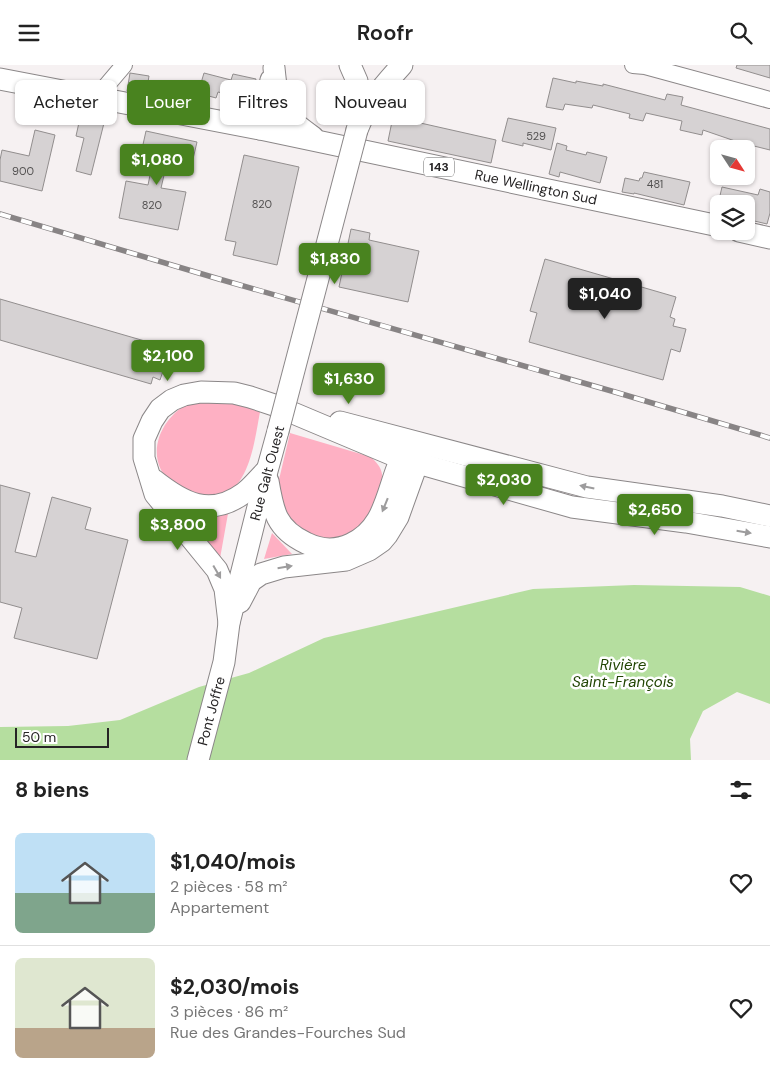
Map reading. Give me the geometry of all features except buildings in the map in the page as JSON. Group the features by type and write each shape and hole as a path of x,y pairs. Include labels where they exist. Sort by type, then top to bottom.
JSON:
{"main road":[{"path":"350,65 356,80"},
{"name":"Rue Galt Ouest","path":"389,80 402,65"},
{"path":"260,129 275,66"},
{"path":"275,66 277,95 281,105 291,122 319,142"},
{"name":"Rue Wellington Sud","path":"0,79 15,82"},
{"name":"Rue Wellington Sud","path":"117,102 260,129 710,225"},
{"name":"Rue Galt Ouest","path":"224,662 230,623 266,471 358,125"},
{"path":"755,235 770,239"},
{"path":"230,623 225,589 217,570 155,494 144,458 144,439 160,409 172,400 192,393 234,393 586,487 722,506 770,516"},
{"path":"274,405 409,461 572,507 686,522 770,537"},
{"path":"230,623 251,581 260,574 284,567 346,560 370,550 382,541 398,517 413,441"},
{"path":"266,471 272,509 281,524 290,533 307,543 320,548 333,549 355,543 373,527 409,461"},
{"path":"149,476 182,501 196,506 208,507 226,503 244,493 266,471"},
{"name":"Pont Joffre","path":"198,760 224,662"}],"street":[{"path":"111,80 124,65"},
{"path":"633,65 645,66 770,100"}],"shaded area":[{"path":"211,399 261,407 251,456 241,479 224,495 197,500 177,487 164,474 158,460 157,450 162,430 175,413 192,402"},
{"path":"290,433 371,457 381,469 382,480 379,494 369,517 361,528 333,542 291,527 277,488"},
{"path":"229,508 219,564 177,514 203,514"},
{"path":"272,533 292,554 264,559"}],"water":[{"name":"Rivière Saint-François","path":"634,585 740,587 770,596 770,704 737,692 703,711 690,739 691,760 0,760 0,727 68,726 120,720 199,687 249,673 324,638 533,589"}],"railway":[{"path":"0,214 770,438"}]}
